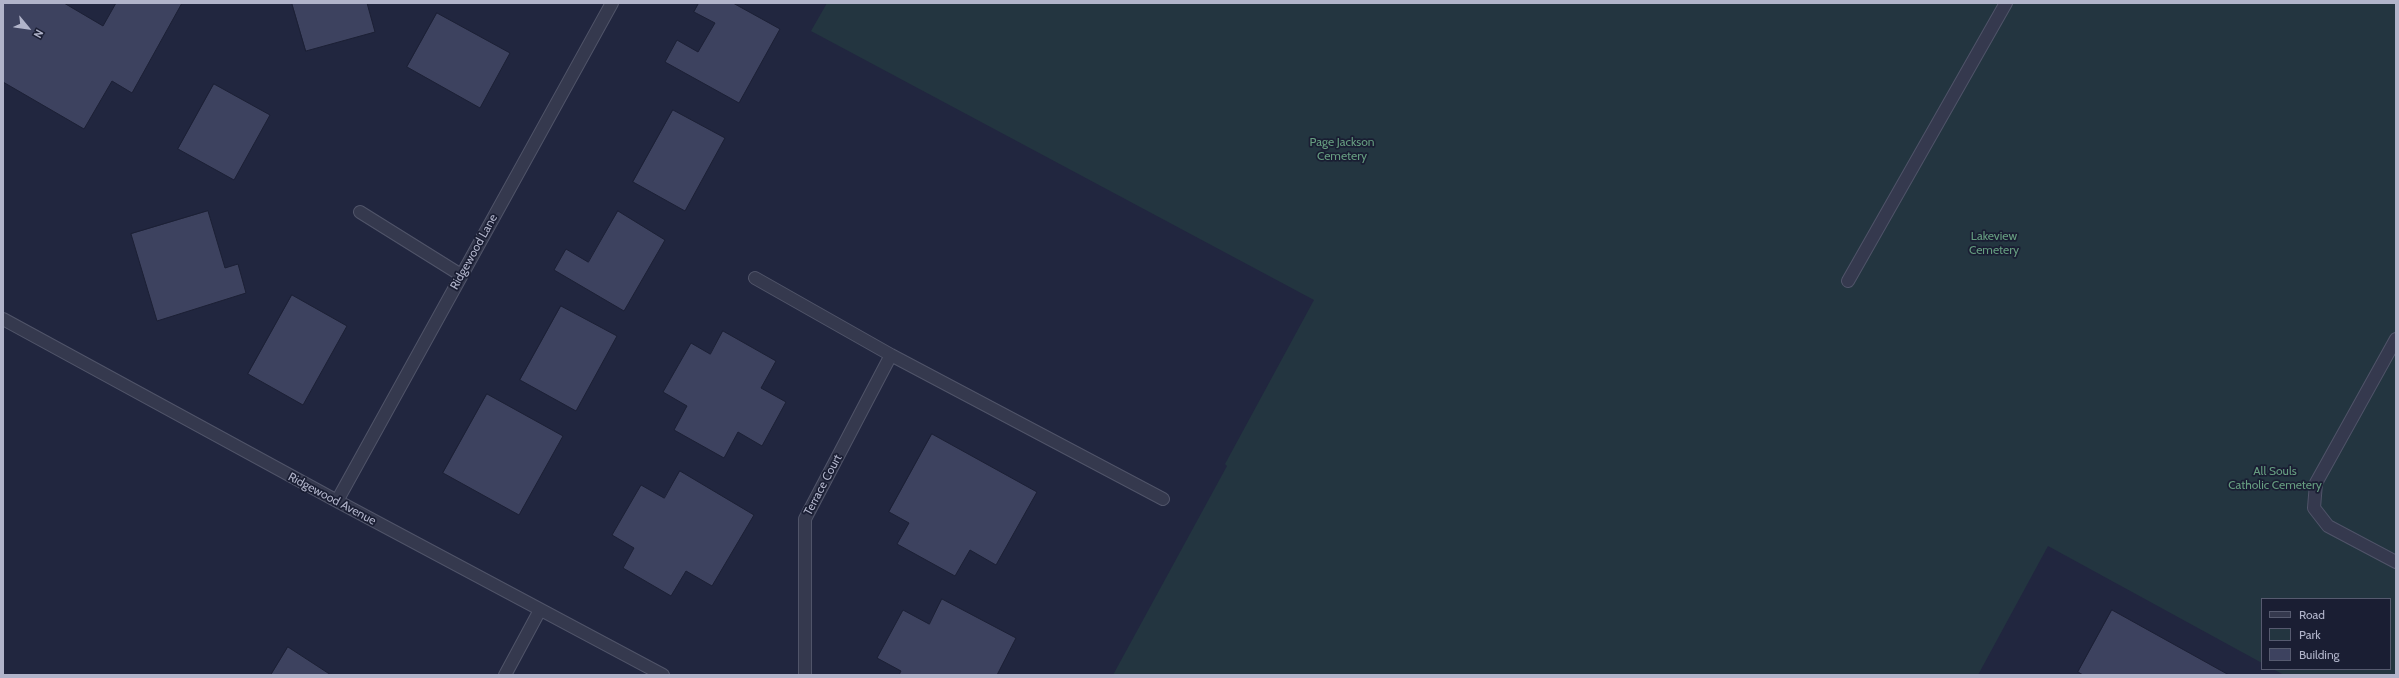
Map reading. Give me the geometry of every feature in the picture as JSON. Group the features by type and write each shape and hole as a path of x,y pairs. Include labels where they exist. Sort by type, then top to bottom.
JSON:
{"street":[{"name":"Ridgewood Lane","path":"337,501 612,3"},
{"path":"1848,281 2006,3"},
{"path":"360,212 461,275"},
{"path":"755,278 891,354 1163,499"},
{"name":"Ridgewood Avenue","path":"3,319 337,501 663,675"},
{"path":"2396,339 2316,483 2314,508 2328,526 2396,562"},
{"name":"Terrace Court","path":"804,675 805,519 891,354"},
{"path":"505,675 540,610"}],"green space":[{"path":"827,3 2396,3 2396,675 2284,675 2275,670 2391,670 2391,598 2261,598 2261,662 2048,546 1978,675 1113,675 1227,466 1225,464 1314,300 811,31"}],"building":[{"path":"3,3 64,3 103,26 116,3 182,3 132,93 112,81 84,129 3,82"},
{"path":"292,3 367,3 375,32 306,51"},
{"path":"699,3 733,3 780,29 739,103 665,62 677,40 698,52 715,23 694,12"},
{"path":"437,13 510,53 480,108 407,67"},
{"path":"214,84 270,115 234,180 178,149"},
{"path":"673,110 725,138 685,211 633,182"},
{"path":"208,211 225,268 238,264 246,293 157,321 131,234"},
{"path":"618,211 665,240 624,311 554,270 566,249 588,262"},
{"path":"292,295 347,326 303,405 248,374"},
{"path":"561,306 617,336 576,411 520,380"},
{"path":"723,331 776,361 761,388 786,402 762,446 738,432 724,458 674,430 687,406 663,392 691,343 710,354"},
{"path":"487,394 563,436 519,515 443,473"},
{"path":"932,434 1037,492 996,565 970,550 955,576 897,544 909,523 889,512"},
{"path":"680,471 754,515 712,586 686,571 671,596 623,568 634,548 612,535 641,485 664,498"},
{"path":"942,599 1016,638 997,675 899,675 901,671 877,658 903,610 929,624"},
{"path":"2112,610 2229,675 2083,675 2078,672"},
{"path":"288,647 331,675 271,675"}],"park label":[{"name":"Page Jackson Cemetery","path":"1342,149"},
{"name":"Lakeview Cemetery","path":"1994,243"},
{"name":"All Souls Catholic Cemetery","path":"2275,478"}]}
